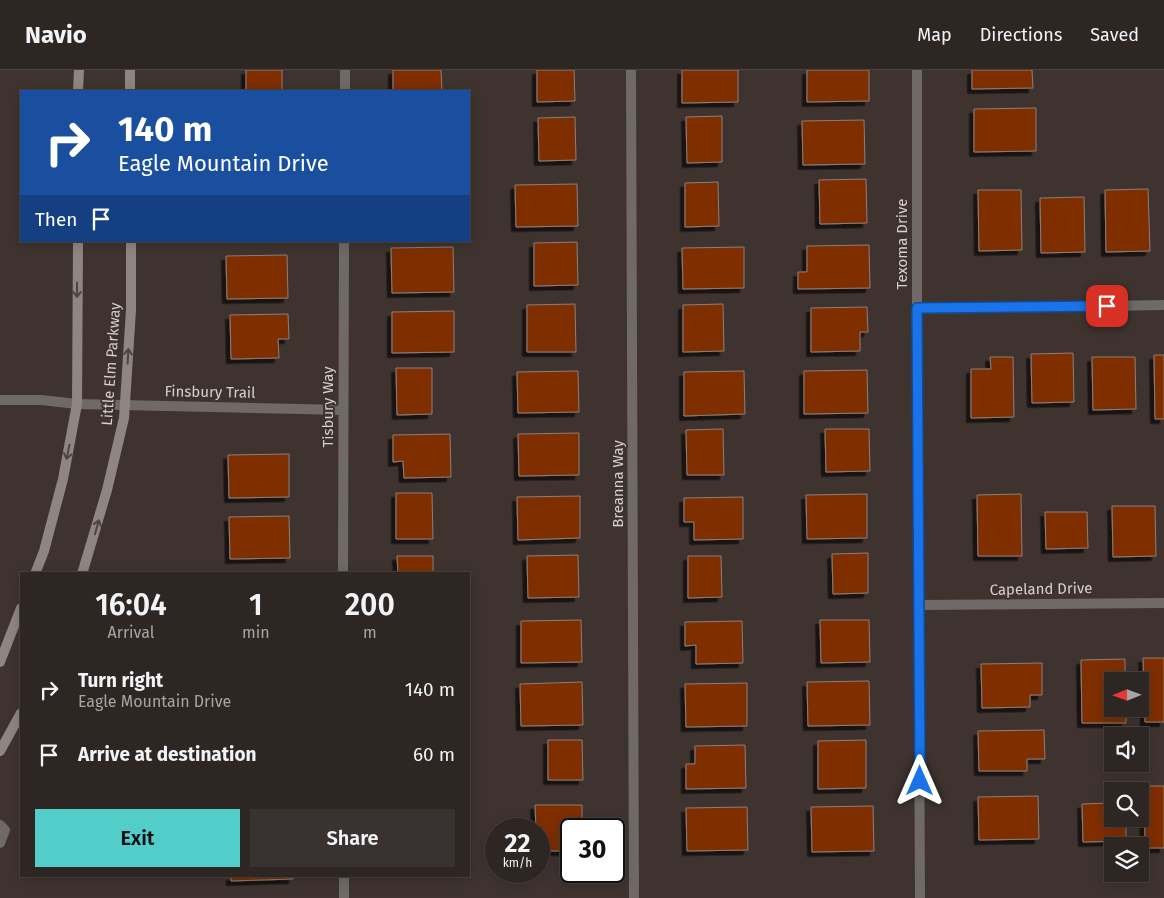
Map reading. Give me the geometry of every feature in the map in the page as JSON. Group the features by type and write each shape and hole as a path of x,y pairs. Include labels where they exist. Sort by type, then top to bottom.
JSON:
{"main road":[{"path":"78,70 78,90"},
{"path":"130,70 130,90"},
{"name":"Little Elm Parkway","path":"36,572 44,551 63,478 77,404 78,242"},
{"name":"Little Elm Parkway","path":"83,572 108,490 124,418 131,310 131,242"},
{"path":"0,662 20,611"},
{"path":"0,751 20,715"}],"street":[{"path":"345,70 345,90"},
{"name":"Breanna Way","path":"631,70 634,898"},
{"name":"Texoma Drive","path":"917,70 920,898"},
{"name":"Tisbury Way","path":"343,572 344,242"},
{"path":"917,308 1164,305"},
{"name":"Finsbury Trail","path":"0,400 41,400 77,404 343,410"},
{"name":"Capeland Drive","path":"918,605 1164,602"},
{"path":"0,825 5,830 0,843"},
{"path":"344,877 344,898"}],"building":[{"path":"246,70 282,70 282,90 246,90"},
{"path":"393,70 441,70 442,90 393,90"},
{"path":"537,70 574,70 575,101 537,102"},
{"path":"682,70 738,70 738,102 682,103"},
{"path":"807,70 869,70 869,101 807,102"},
{"path":"972,70 1032,70 1033,88 972,89"},
{"path":"1036,108 1036,151 974,152 974,109"},
{"path":"722,116 722,162 687,163 686,117"},
{"path":"575,117 576,160 539,161 538,118"},
{"path":"864,120 865,164 803,165 802,121"},
{"path":"866,179 867,223 820,224 819,180"},
{"path":"718,182 719,226 685,227 685,183"},
{"path":"577,184 578,226 516,227 515,185"},
{"path":"1148,189 1150,251 1106,252 1105,190"},
{"path":"978,190 1021,190 1022,250 979,251"},
{"path":"1084,197 1085,252 1041,253 1040,198"},
{"path":"577,242 578,285 534,286 534,243"},
{"path":"869,245 870,288 798,289 798,272 807,272 807,246"},
{"path":"453,247 454,292 392,293 391,248"},
{"path":"744,247 744,288 683,289 682,248"},
{"path":"287,255 288,298 227,299 226,256"},
{"path":"575,304 576,352 527,352 527,305"},
{"path":"723,304 724,351 683,352 683,305"},
{"path":"867,307 868,332 860,332 860,351 811,352 811,308"},
{"path":"454,311 454,352 392,353 392,312"},
{"path":"288,314 289,339 278,339 279,358 231,359 230,315"},
{"path":"1073,353 1074,402 1032,403 1031,354"},
{"path":"1154,355 1164,355 1164,419 1155,419"},
{"path":"990,357 1013,357 1014,417 971,418 971,369 991,369"},
{"path":"1092,357 1135,357 1136,409 1093,410"},
{"path":"396,368 432,368 432,414 397,415"},
{"path":"867,370 868,413 804,414 804,371"},
{"path":"578,371 579,412 518,413 517,372"},
{"path":"744,371 745,414 684,416 684,372"},
{"path":"723,429 724,475 687,475 686,430"},
{"path":"825,429 869,429 870,471 826,472"},
{"path":"579,433 579,475 519,476 518,434"},
{"path":"450,434 451,477 404,478 403,461 393,462 393,435"},
{"path":"289,454 289,497 229,498 228,455"},
{"path":"396,493 432,493 433,539 396,539"},
{"path":"867,494 867,538 807,539 806,495"},
{"path":"1021,494 1022,556 978,556 977,495"},
{"path":"580,496 580,538 518,540 517,497"},
{"path":"743,497 743,539 694,540 694,522 684,522 684,498"},
{"path":"1112,506 1155,506 1156,556 1113,557"},
{"path":"1045,512 1087,512 1088,548 1046,549"},
{"path":"289,516 290,558 230,559 229,517"},
{"path":"868,553 868,593 833,594 832,554"},
{"path":"578,555 579,597 528,598 527,556"},
{"path":"397,556 433,556 433,572 398,572"},
{"path":"688,556 721,556 722,597 688,598"},
{"path":"581,620 582,662 521,663 521,621"},
{"path":"820,620 869,620 870,662 821,663"},
{"path":"742,621 743,663 696,664 696,645 685,646 685,622"},
{"path":"1143,658 1164,658 1164,722 1145,722 1145,718 1149,718 1149,672 1143,672"},
{"path":"1125,659 1125,672 1104,672 1104,718 1126,718 1126,723 1082,723 1081,660"},
{"path":"1042,663 1042,695 1030,695 1030,707 982,708 981,664"},
{"path":"869,681 870,725 808,726 807,682"},
{"path":"582,682 583,725 521,726 520,684"},
{"path":"747,683 747,726 686,727 685,684"},
{"path":"1044,730 1045,759 1027,759 1027,771 979,771 978,731"},
{"path":"548,740 582,740 583,780 548,780"},
{"path":"866,740 866,788 818,789 818,741"},
{"path":"745,745 746,788 686,789 686,764 695,764 695,746"},
{"path":"1149,786 1164,786 1164,848 1149,848 1149,837 1145,837 1145,827 1149,827"},
{"path":"1038,796 1039,839 979,840 978,797"},
{"path":"1104,803 1104,827 1126,827 1126,837 1104,837 1104,842 1083,842 1082,804"},
{"path":"535,805 582,805 582,818 560,818 560,851 550,851 550,818 536,818"},
{"path":"873,806 874,851 812,852 811,807"},
{"path":"747,807 748,850 687,851 686,808"},
{"path":"231,877 293,877 293,879 231,881"}],"route":[{"path":"920,781 917,308 1107,306"}]}
